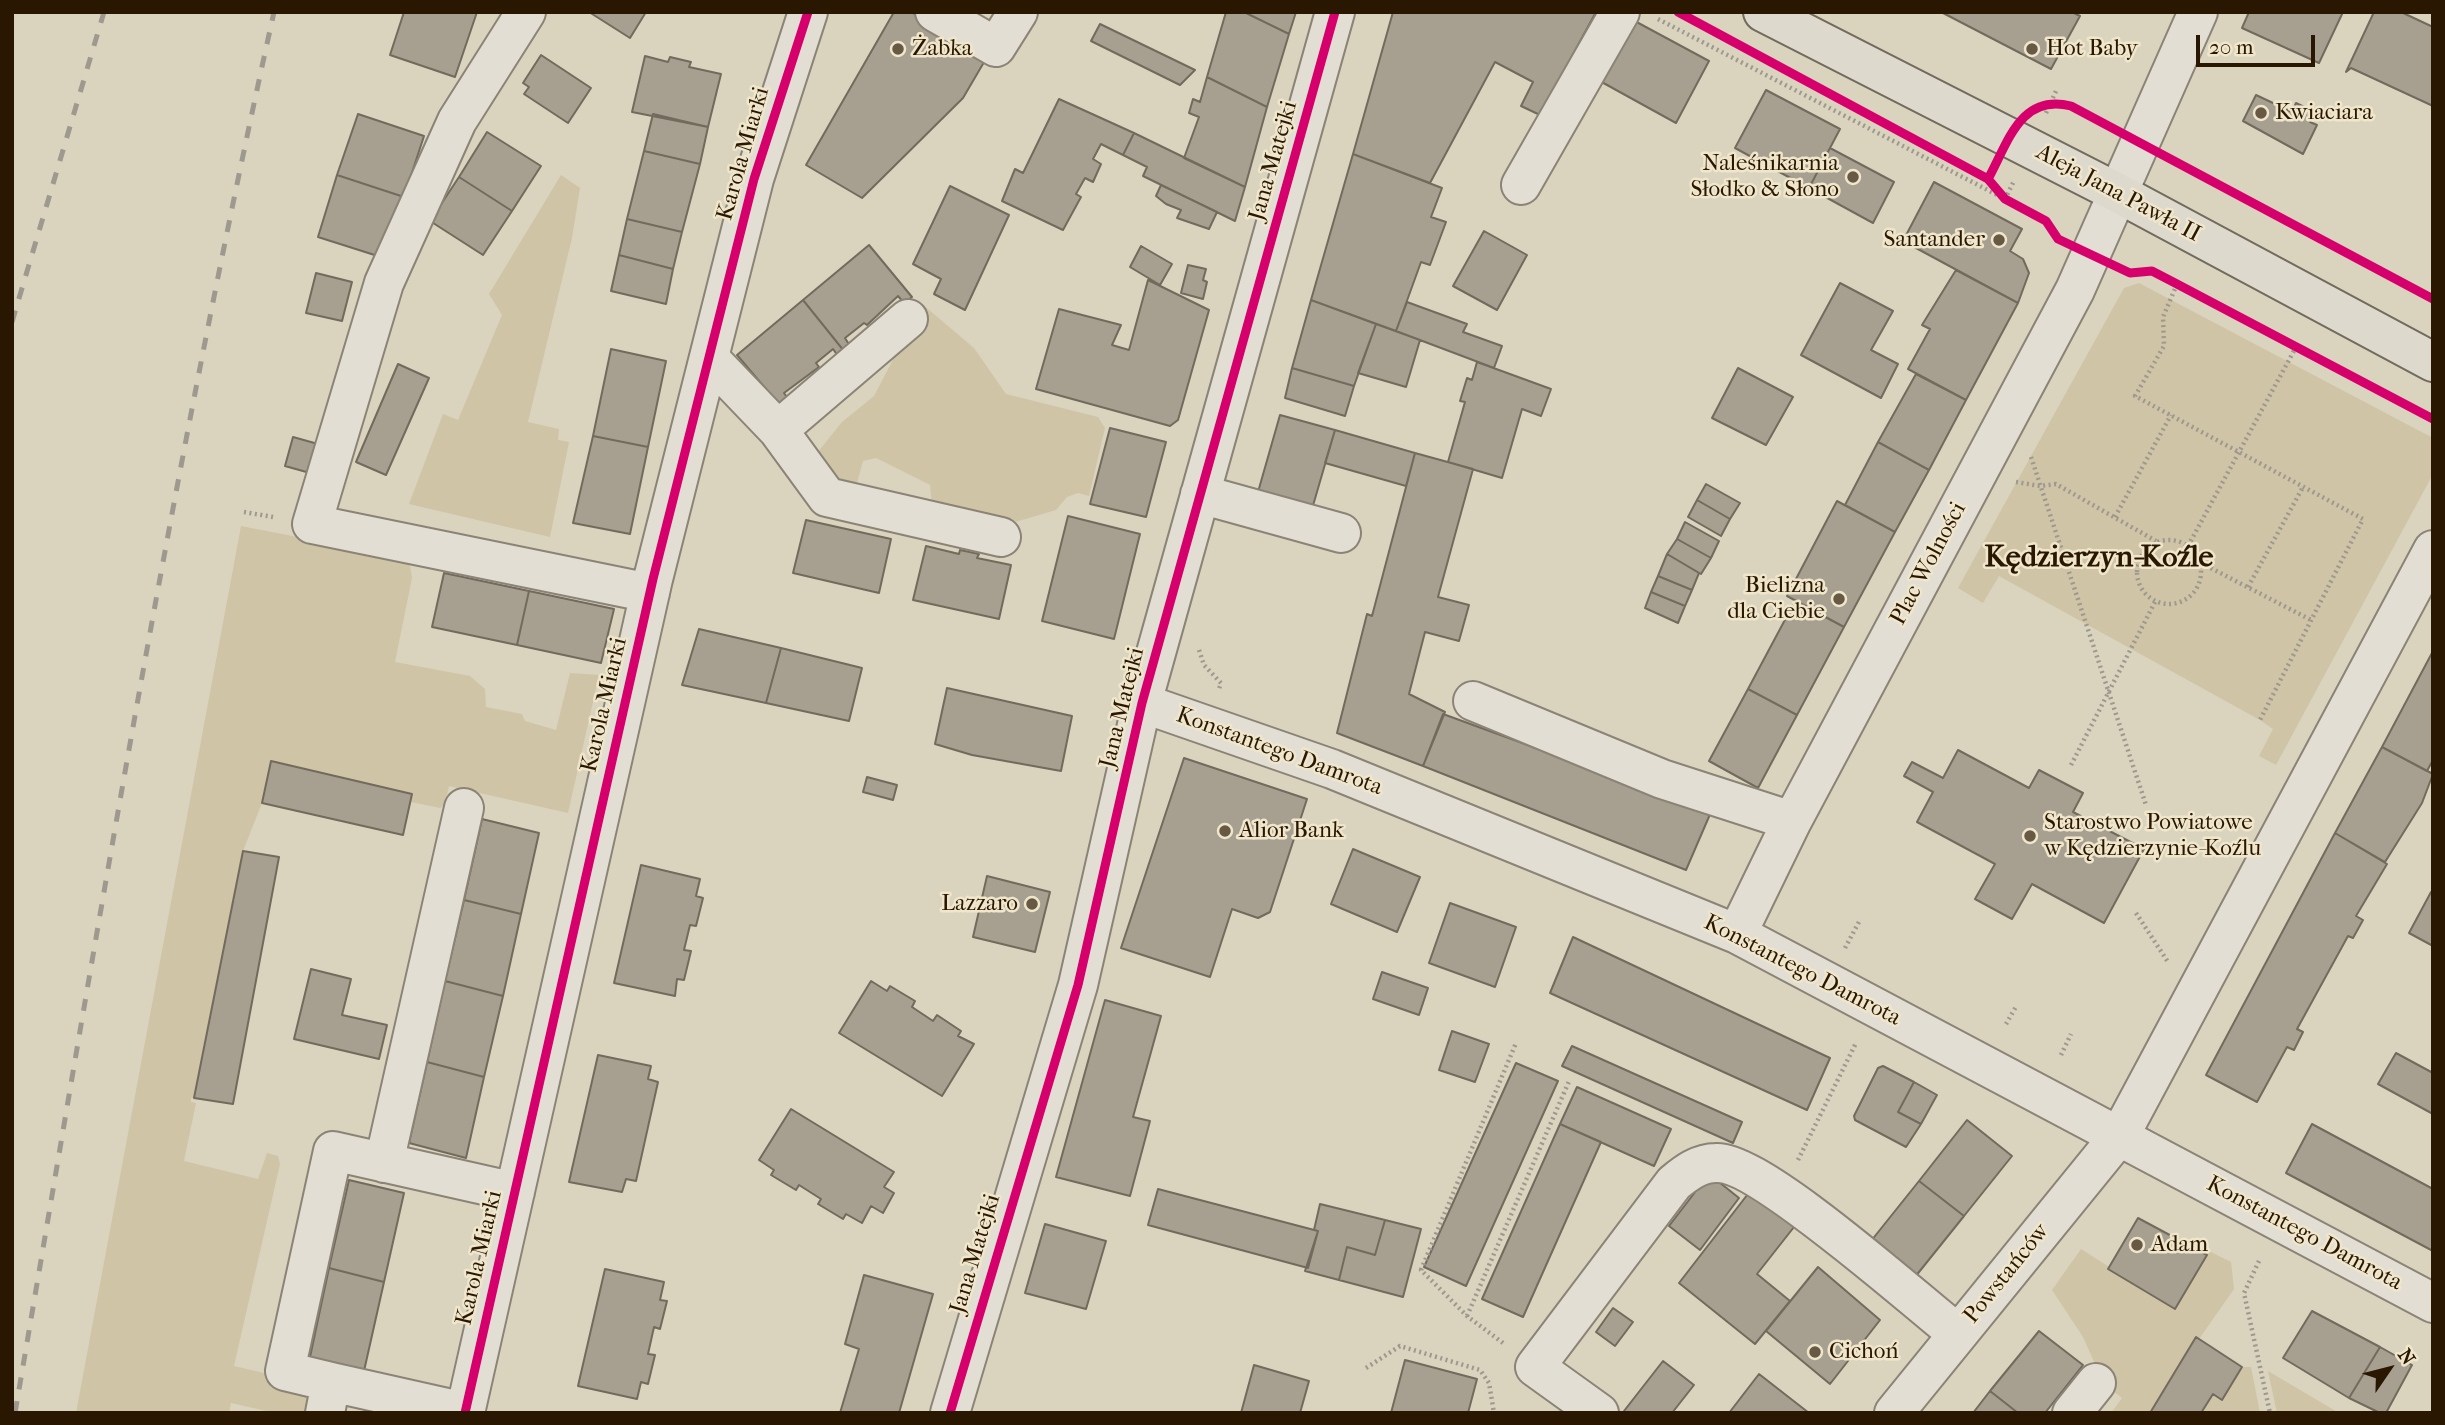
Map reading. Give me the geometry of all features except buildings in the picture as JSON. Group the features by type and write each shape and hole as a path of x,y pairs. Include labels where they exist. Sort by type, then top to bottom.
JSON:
{"main road":[{"name":"Aleja Jana Pawła II","path":"1763,12 2116,192 2433,362"}],"street":[{"path":"526,12 457,121 384,283 312,524 650,593"},
{"name":"Karola Miarki","path":"515,1192 333,1151 285,1371 328,1397 465,1412 515,1192 650,593 754,179 808,12"},
{"path":"935,12 996,47 1017,12"},
{"name":"Jana Matejki","path":"950,1413 1078,985 1142,703 1335,12"},
{"name":"Plac Wolności","path":"1737,934 1792,821 2075,290 2116,192 2198,12"},
{"path":"1521,185 1638,15"},
{"path":"778,430 908,319"},
{"path":"709,358 778,430 827,497 1001,537"},
{"path":"1200,494 1341,533"},
{"path":"2120,1135 2433,550"},
{"path":"1473,701 1662,779 1792,821"},
{"name":"Konstantego Damrota","path":"1142,703 1332,769 1737,934 2433,1303"},
{"path":"384,1163 464,808"},
{"name":"Powstańców","path":"1894,1413 2120,1135"},
{"path":"1599,1413 1535,1367 1674,1183 1692,1169 1717,1162 1743,1169 1783,1193 1958,1334"},
{"path":"2072,1413 2096,1383"}],"path":[{"path":"1638,15 2005,199"},
{"path":"2010,138 2021,118 2037,106 2055,102 2063,104"},
{"path":"1905,134 1988,179 2005,199"},
{"path":"2178,284 2163,317 2164,346 2135,396 2363,519 2260,720"},
{"path":"2188,545 2296,347"},
{"path":"2115,517 2171,415"},
{"path":"2030,453 2146,805"},
{"path":"2005,480 2040,486 2056,484 2157,541"},
{"path":"2248,587 2303,486"},
{"path":"2200,563 2200,584 2186,600 2176,604 2155,602 2140,587 2137,565 2148,547 2157,541 2168,539 2188,545 2200,563 2311,620"},
{"path":"2071,765 2155,602"},
{"path":"2136,913 2175,971"},
{"path":"1852,935 1860,920"},
{"path":"2006,1024 2017,1005"},
{"path":"2061,1055 2071,1034"},
{"path":"1516,1043 1421,1270 1467,1316 1570,1079"},
{"path":"1783,1193 1856,1043"},
{"path":"2259,1261 2244,1293 2270,1413"},
{"path":"1366,1368 1400,1346 1480,1370 1489,1383 1494,1413"}],"shaded area":[{"path":"561,175 580,188 572,238 528,422 559,429 558,440 569,442 550,537 409,504 443,414 458,420 502,315 489,294"},
{"path":"2139,283 2433,438 2433,474 2276,765 2259,756 2273,729 2260,720 1999,576 1983,603 1958,588 2124,288"},
{"path":"922,304 974,348 1006,394 1098,417 1105,428 1089,496 1078,493 1067,497 1056,510 1005,525 932,505 930,485 876,458 863,461 854,494 835,487 817,453 842,422 874,396"},
{"path":"241,526 400,557 410,566 412,578 395,662 470,676 485,689 486,707 522,714 525,721 556,730 570,673 599,675 568,813 449,786 445,804 440,808 411,802 412,794 271,762 262,803 243,851 194,1098 191,1098 191,1102 196,1103 184,1161 258,1179 267,1153 278,1156 280,1164 234,1366 285,1378 284,1391 306,1391 311,1413 275,1413 231,1403 229,1413 76,1413"},
{"path":"2081,1249 2175,1309 2209,1251 2231,1262 2234,1289 2199,1339 2196,1337 2150,1413 2111,1413 2122,1398 2104,1384 2083,1337 2052,1290"},
{"path":"2242,1367 2251,1367 2260,1413 2201,1413 2213,1394 2223,1399"},
{"path":"2268,1371 2339,1413 2277,1413"}],"railway":[{"path":"12,322 104,12"},
{"path":"15,1413 168,536 201,361 274,12"}],"cycle path":[{"path":"465,1413 653,579 754,179 808,12"},
{"path":"950,1413 1078,985 1142,703 1335,12"},
{"path":"1678,12 1988,179 2010,137 2028,114 2039,107 2054,104 2071,106 2433,299"},
{"path":"1988,179 2005,199 2046,221 2058,239 2130,273 2152,271 2433,419"}],"place":[{"name":"Żabka","path":"898,49"},
{"name":"Hot Baby","path":"2032,49"},
{"name":"Kwiaciara","path":"2261,113"},
{"name":"Naleśnikarnia Słodko & Słono","path":"1853,177"},
{"name":"Santander","path":"1999,240"},
{"name":"Bielizna dla Ciebie","path":"1839,599"},
{"name":"Alior Bank","path":"1225,831"},
{"name":"Starostwo Powiatowe w Kędzierzynie-Koźlu","path":"2030,836"},
{"name":"Lazzaro","path":"1032,904"},
{"name":"Adam","path":"2137,1245"},
{"name":"Cichoń","path":"1815,1352"}],"district":[{"name":"Kędzierzyn-Koźle","path":"2099,559"}]}
